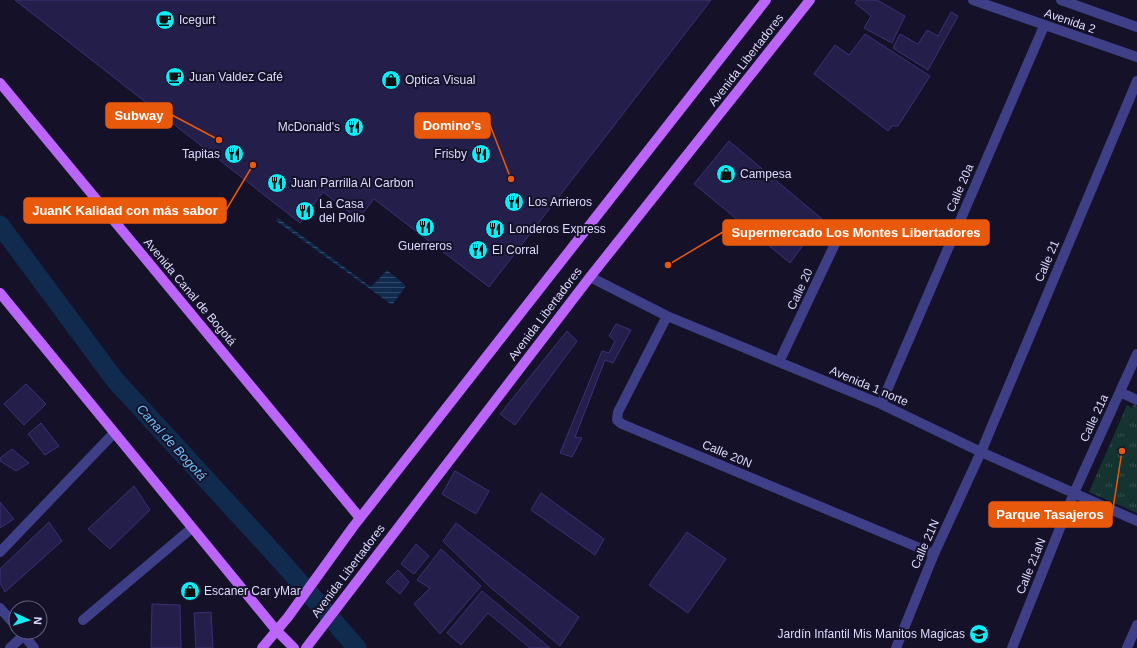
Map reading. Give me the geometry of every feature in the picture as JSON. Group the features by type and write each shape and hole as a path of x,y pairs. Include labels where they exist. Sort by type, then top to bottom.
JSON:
{"main road":[{"name":"Avenida Libertadores","path":"262,648 288,617 360,518 766,0"},
{"name":"Avenida Libertadores","path":"307,646 590,277 810,0"},
{"name":"Avenida Canal de Bogotá","path":"0,83 360,518"},
{"path":"0,293 276,630 294,648"}],"street":[{"name":"Avenida 2","path":"973,0 1044,26 1137,57"},
{"name":"Avenida 2","path":"1061,0 1137,27"},
{"name":"Calle 20a","path":"881,404 1044,26"},
{"name":"Calle 21","path":"982,452 1137,81"},
{"name":"Calle 20","path":"779,362 843,227"},
{"name":"Avenida 1 norte","path":"590,277 667,316 881,404 982,452 1137,521"},
{"name":"Calle 20N","path":"667,316 618,412 617,420 622,424 934,554"},
{"name":"Calle 21a","path":"1074,493 1137,354"},
{"path":"1120,392 1137,400"},
{"path":"0,552 114,433"},
{"name":"Calle 21N","path":"896,648 934,554 982,452"},
{"name":"Calle 21aN","path":"1012,648 1074,493"},
{"path":"83,620 192,528"},
{"path":"0,608 8,617"},
{"path":"1127,648 1137,625"},
{"path":"10,648 17,640"},
{"path":"27,640 34,648"}],"green space":[{"path":"1134,404 1137,406 1137,513 1089,492 1127,405 1132,408"}],"water":[{"path":"278,218 371,287 387,270 406,286 392,305 276,221"}],"building":[{"path":"15,0 711,0 489,287 374,199 358,219 323,192 300,223"},
{"path":"857,0 877,0 905,16 892,43 864,28 871,16 855,3"},
{"path":"951,12 958,16 928,70 893,48 900,34 918,44 927,30 938,36"},
{"path":"865,34 930,76 898,126 892,126 888,131 814,74 835,45 849,55"},
{"path":"729,141 822,219 790,263 694,184"},
{"path":"616,324 631,330 613,363 605,360 575,437 582,438 572,457 560,453 602,351 609,353 615,341 609,336"},
{"path":"567,331 577,341 515,425 500,414"},
{"path":"26,384 46,404 24,425 4,404"},
{"path":"41,423 59,446 45,455 28,434"},
{"path":"12,449 29,463 16,471 0,461 0,458"},
{"path":"455,471 489,491 476,514 442,494"},
{"path":"134,486 150,510 110,549 88,529"},
{"path":"541,493 604,539 595,555 531,510"},
{"path":"0,502 14,519 0,528"},
{"path":"49,522 62,541 5,592 0,583 0,569"},
{"path":"456,523 579,617 560,646 489,586 443,541"},
{"path":"687,532 726,559 688,613 649,585"},
{"path":"416,544 429,556 414,574 401,564"},
{"path":"441,549 481,586 440,634 414,604 430,588 417,580"},
{"path":"398,570 409,582 400,594 386,582"},
{"path":"482,591 550,648 530,648 488,613 461,645 447,633"},
{"path":"152,604 180,605 181,648 151,648"},
{"path":"211,612 213,648 196,648 194,613"}],"waterway":[{"name":"Canal de Bogotá","path":"0,225 115,380 281,561 357,648"}],"place":[{"name":"Icegurt","path":"165,20"},
{"name":"Juan Valdez Café","path":"175,77"},
{"name":"Optica Visual","path":"391,80"},
{"name":"McDonald's","path":"354,127"},
{"name":"Subway","path":"219,140"},
{"name":"Tapitas","path":"234,154"},
{"name":"Frisby","path":"481,154"},
{"name":"JuanK Kalidad con más sabor","path":"253,165"},
{"name":"Campesa","path":"726,174"},
{"name":"Domino's","path":"511,179"},
{"name":"Juan Parrilla Al Carbon","path":"277,183"},
{"name":"Los Arrieros","path":"514,202"},
{"name":"La Casa del Pollo","path":"305,211"},
{"name":"Guerreros","path":"425,227"},
{"name":"Londeros Express","path":"495,229"},
{"name":"El Corral","path":"478,250"},
{"name":"Supermercado Los Montes Libertadores","path":"668,265"},
{"name":"Parque Tasajeros","path":"1122,451"},
{"name":"Escaner Car yMar","path":"190,591"},
{"name":"Jardín Infantil Mis Manitos Magicas","path":"979,634"}]}
